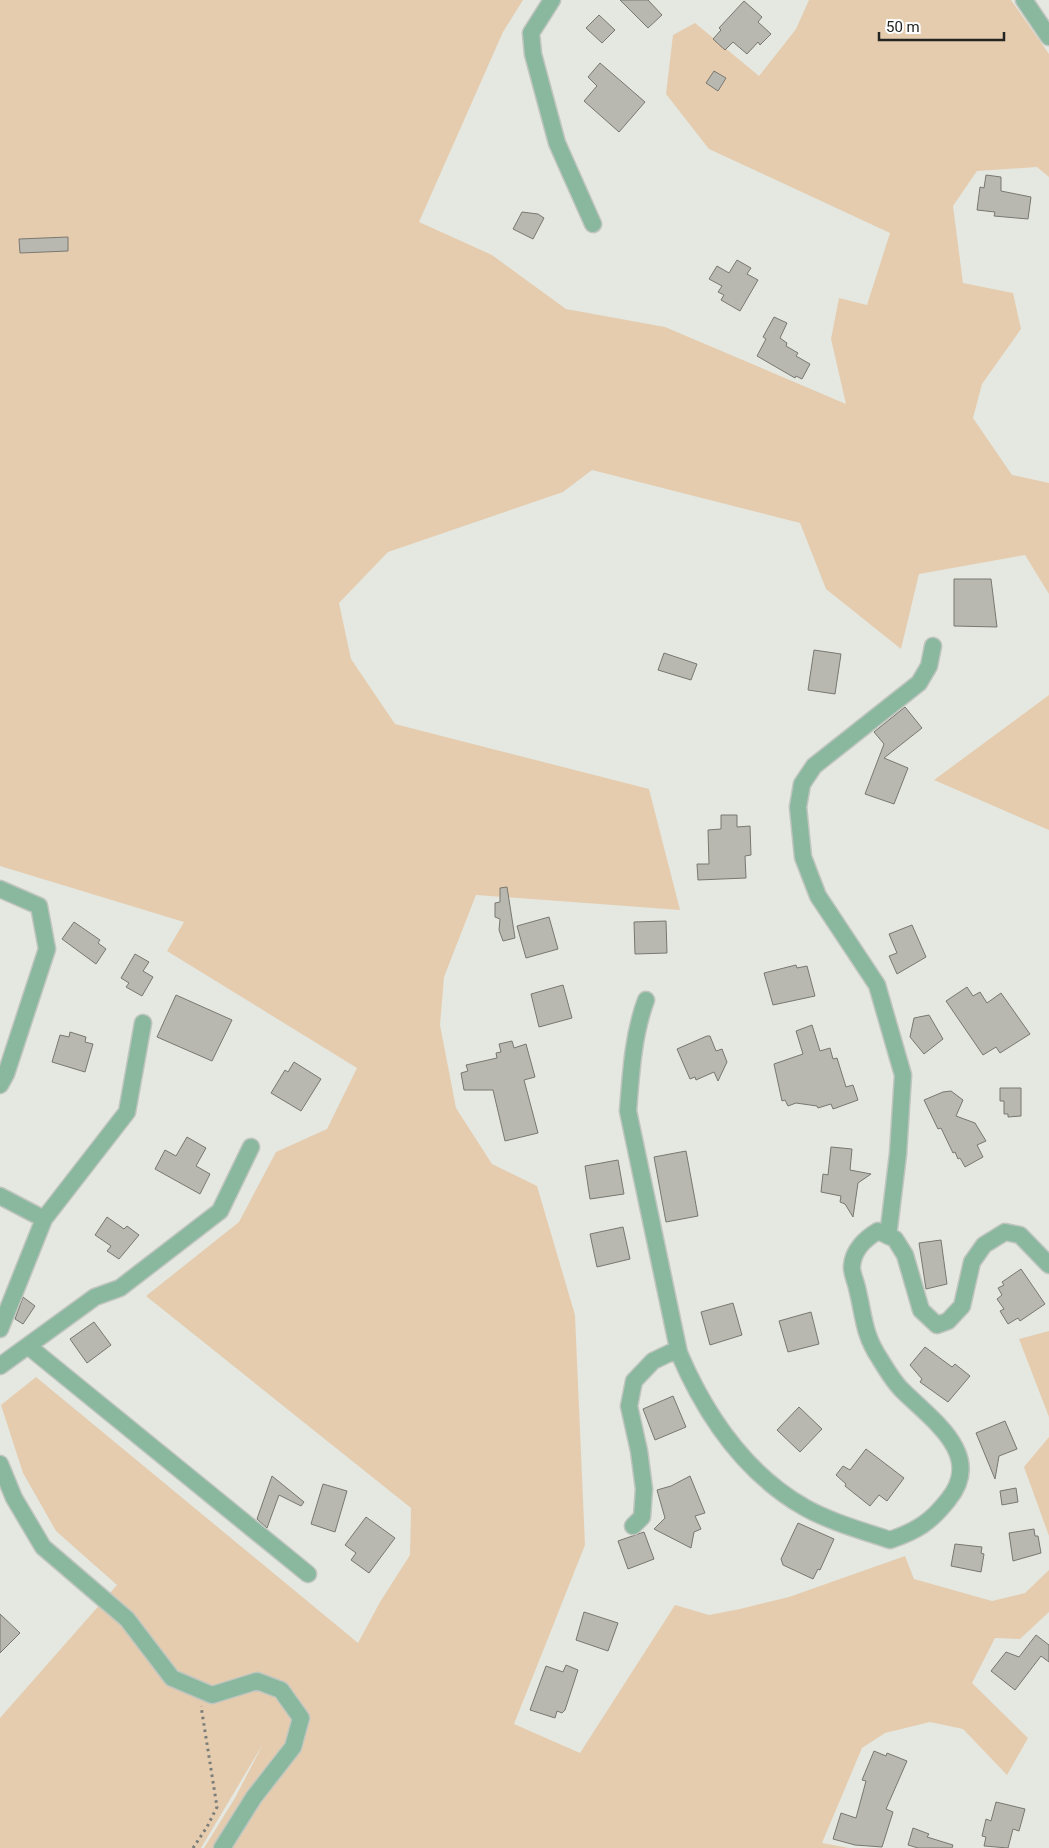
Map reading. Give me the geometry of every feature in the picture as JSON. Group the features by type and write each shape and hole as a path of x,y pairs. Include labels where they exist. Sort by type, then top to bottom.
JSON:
{"street":[{"path":"552,0 531,33 533,54 557,143 593,224"},
{"path":"1024,0 1049,37"},
{"path":"888,1236 898,1154 904,1075 877,986 818,896 803,857 798,807 802,784 814,766 919,683 930,666 933,646"},
{"path":"0,889 39,906 46,949 6,1074 0,1085"},
{"path":"646,1000 637,1028 628,1111 678,1349 693,1388 711,1416 751,1466 805,1508 890,1540 916,1530 936,1514 951,1496 962,1476 961,1460 950,1439 934,1419 895,1381 879,1358 863,1325 852,1266 863,1240 878,1231 895,1239 905,1255 921,1310 937,1325 948,1321 962,1306 972,1262 984,1245 1005,1232 1020,1235 1049,1265"},
{"path":"0,1329 44,1219 127,1112 143,1023"},
{"path":"0,1366 95,1297 120,1288 220,1212 251,1148"},
{"path":"0,1196 44,1219"},
{"path":"28,1346 308,1574"},
{"path":"633,1526 642,1517 644,1489 639,1451 629,1406 634,1381 653,1361 678,1349"},
{"path":"0,1464 14,1498 43,1546 127,1618 172,1678 212,1696 257,1681 281,1690 301,1718 293,1747 254,1797 222,1848"}],"path":[{"path":"193,1848 207,1827 216,1807 199,1690"}],"shaded area":[{"path":"0,0 523,0 503,32 419,222 492,255 566,309 665,327 846,404 831,339 839,298 867,305 890,233 709,149 666,94 673,35 695,23 759,76 796,29 809,0 1011,0 1049,54 1049,177 1037,167 977,171 953,206 963,283 1013,293 1021,329 982,384 973,418 1012,475 1049,483 1049,594 1025,555 919,574 901,649 826,589 800,523 592,470 563,492 388,552 339,603 351,659 395,724 649,789 680,910 476,895 444,977 440,1025 456,1108 492,1164 537,1186 575,1315 585,1545 514,1724 580,1753 675,1605 709,1615 740,1609 789,1597 905,1556 914,1579 992,1601 1025,1593 1049,1570 1049,1612 1020,1639 995,1638 972,1683 1028,1738 1007,1775 963,1729 930,1722 885,1733 862,1748 822,1843 849,1848 204,1848 235,1798 263,1744 201,1848 0,1848 0,1718 117,1585 56,1531 23,1473 1,1405 36,1377 358,1643 380,1602 410,1555 411,1508 146,1296 239,1222 276,1152 327,1129 357,1068 167,951 184,922 0,866"},
{"path":"1049,695 1049,830 934,780"},
{"path":"1049,1331 1049,1417 1019,1339"},
{"path":"1049,1437 1049,1536 1024,1467"}],"building":[{"path":"620,0 648,0 662,15 648,28"},
{"path":"744,1 762,17 758,22 771,34 760,45 758,42 747,54 733,42 725,50 713,39 721,30 719,28"},
{"path":"599,15 615,30 602,43 586,28"},
{"path":"600,63 645,102 619,132 584,101 597,86 588,77"},
{"path":"714,71 726,78 718,91 706,83"},
{"path":"986,175 1001,177 1001,191 1031,197 1028,219 994,216 995,212 977,210 980,187 984,188"},
{"path":"522,212 538,214 544,218 533,239 513,229"},
{"path":"68,237 68,251 20,253 19,239"},
{"path":"737,260 751,268 747,274 758,280 740,311 721,300 724,295 718,292 722,286 709,279 717,266 729,273"},
{"path":"774,317 787,323 780,338 787,343 786,346 798,353 796,356 810,364 802,379 796,376 795,378 757,356 766,339 763,337"},
{"path":"954,579 991,579 997,627 954,626"},
{"path":"814,650 841,654 835,694 808,690"},
{"path":"664,653 697,664 691,680 658,670"},
{"path":"905,707 922,728 884,758 908,768 894,804 865,794 884,744 874,732"},
{"path":"721,815 737,815 737,827 750,826 751,855 745,856 746,878 698,880 697,864 709,864 708,830 721,829"},
{"path":"507,887 515,938 503,941 499,930 500,919 495,917 495,903 500,902 500,888"},
{"path":"549,917 558,949 526,958 517,926"},
{"path":"666,921 667,953 635,954 634,922"},
{"path":"74,922 100,940 98,943 106,949 96,964 62,939"},
{"path":"912,925 926,957 897,974 889,956 897,953 889,934"},
{"path":"135,954 149,962 143,971 153,977 142,996 126,987 129,983 121,978"},
{"path":"796,965 797,968 807,966 815,996 773,1005 764,973"},
{"path":"563,985 572,1018 539,1027 531,994"},
{"path":"967,987 973,996 980,992 987,1003 1001,993 1030,1034 1000,1053 996,1047 983,1055 946,1001"},
{"path":"176,995 232,1020 212,1061 157,1037"},
{"path":"929,1015 943,1039 924,1054 910,1037 914,1018"},
{"path":"812,1025 820,1051 830,1048 833,1059 837,1058 846,1087 853,1085 858,1100 833,1109 831,1104 818,1108 817,1106 796,1103 788,1106 785,1100 782,1101 774,1064 803,1054 796,1031"},
{"path":"70,1032 86,1037 85,1042 93,1044 85,1072 52,1062 60,1035 69,1037"},
{"path":"710,1036 716,1051 722,1049 727,1062 718,1081 714,1072 696,1080 695,1077 690,1079 677,1049"},
{"path":"512,1041 514,1048 526,1044 535,1077 524,1080 538,1133 505,1141 493,1090 464,1090 461,1073 468,1071 466,1065 497,1058 496,1053 501,1052 499,1044"},
{"path":"294,1062 321,1079 301,1111 271,1093 285,1070 288,1072"},
{"path":"1000,1088 1021,1088 1021,1116 1008,1117 1008,1114 1004,1114 1004,1101 1000,1101"},
{"path":"951,1091 963,1100 956,1116 975,1123 986,1141 977,1145 983,1157 965,1167 955,1152 953,1153 941,1128 938,1129 924,1100 943,1092"},
{"path":"187,1137 206,1148 196,1166 210,1174 200,1194 155,1169 165,1150 176,1156"},
{"path":"831,1147 852,1149 850,1170 871,1174 858,1183 853,1217 845,1204 840,1202 841,1196 821,1192 823,1174 828,1175"},
{"path":"686,1151 698,1216 666,1222 654,1157"},
{"path":"618,1160 624,1194 590,1199 585,1166"},
{"path":"107,1217 124,1229 127,1226 139,1235 119,1259 107,1251 111,1246 95,1235"},
{"path":"623,1227 630,1259 597,1267 590,1234"},
{"path":"941,1240 947,1284 926,1289 919,1243"},
{"path":"1021,1269 1045,1304 1020,1321 1018,1318 1008,1324 1000,1311 1004,1309 997,1299 1002,1295 998,1288 1004,1285 1002,1282"},
{"path":"23,1297 35,1306 23,1324 15,1319"},
{"path":"733,1303 742,1335 710,1345 701,1312"},
{"path":"811,1312 819,1344 788,1352 779,1321"},
{"path":"94,1322 111,1345 87,1363 70,1339"},
{"path":"925,1347 952,1367 955,1364 970,1376 948,1402 920,1382 922,1379 910,1365"},
{"path":"673,1396 686,1427 655,1440 643,1409"},
{"path":"799,1407 822,1429 800,1452 777,1430"},
{"path":"1005,1421 1017,1449 999,1456 995,1479 976,1433"},
{"path":"866,1449 904,1478 887,1501 879,1495 870,1506 845,1486 846,1484 836,1475 843,1466 850,1470"},
{"path":"272,1476 304,1502 301,1506 279,1495 267,1528 257,1519"},
{"path":"690,1476 705,1513 695,1516 701,1529 694,1532 691,1548 654,1529 665,1518 657,1490 671,1486"},
{"path":"323,1484 347,1491 335,1532 311,1524"},
{"path":"1016,1488 1018,1502 1002,1505 1000,1491"},
{"path":"366,1517 395,1538 369,1573 351,1560 356,1553 345,1545"},
{"path":"798,1523 834,1539 820,1570 818,1569 813,1579 783,1565 781,1559"},
{"path":"1034,1529 1035,1536 1038,1536 1041,1553 1013,1561 1009,1533"},
{"path":"644,1532 654,1559 628,1569 618,1541"},
{"path":"955,1544 982,1547 981,1553 984,1554 981,1572 951,1566"},
{"path":"584,1612 618,1623 608,1651 576,1640"},
{"path":"0,1614 20,1633 0,1653"},
{"path":"1036,1635 1049,1645 1049,1662 1041,1656 1015,1690 991,1671 1006,1652 1019,1657"},
{"path":"566,1665 578,1670 565,1710 562,1713 557,1711 555,1718 530,1710 546,1666 563,1672"},
{"path":"874,1751 886,1756 887,1753 907,1761 886,1809 893,1812 882,1847 855,1845 833,1839 841,1813 856,1818 866,1781 862,1780"},
{"path":"996,1802 1025,1809 1019,1831 1013,1829 1008,1848 984,1846 986,1837 982,1836 986,1819 991,1821"},
{"path":"913,1828 929,1834 927,1837 953,1845 952,1848 918,1848 908,1845"}]}
